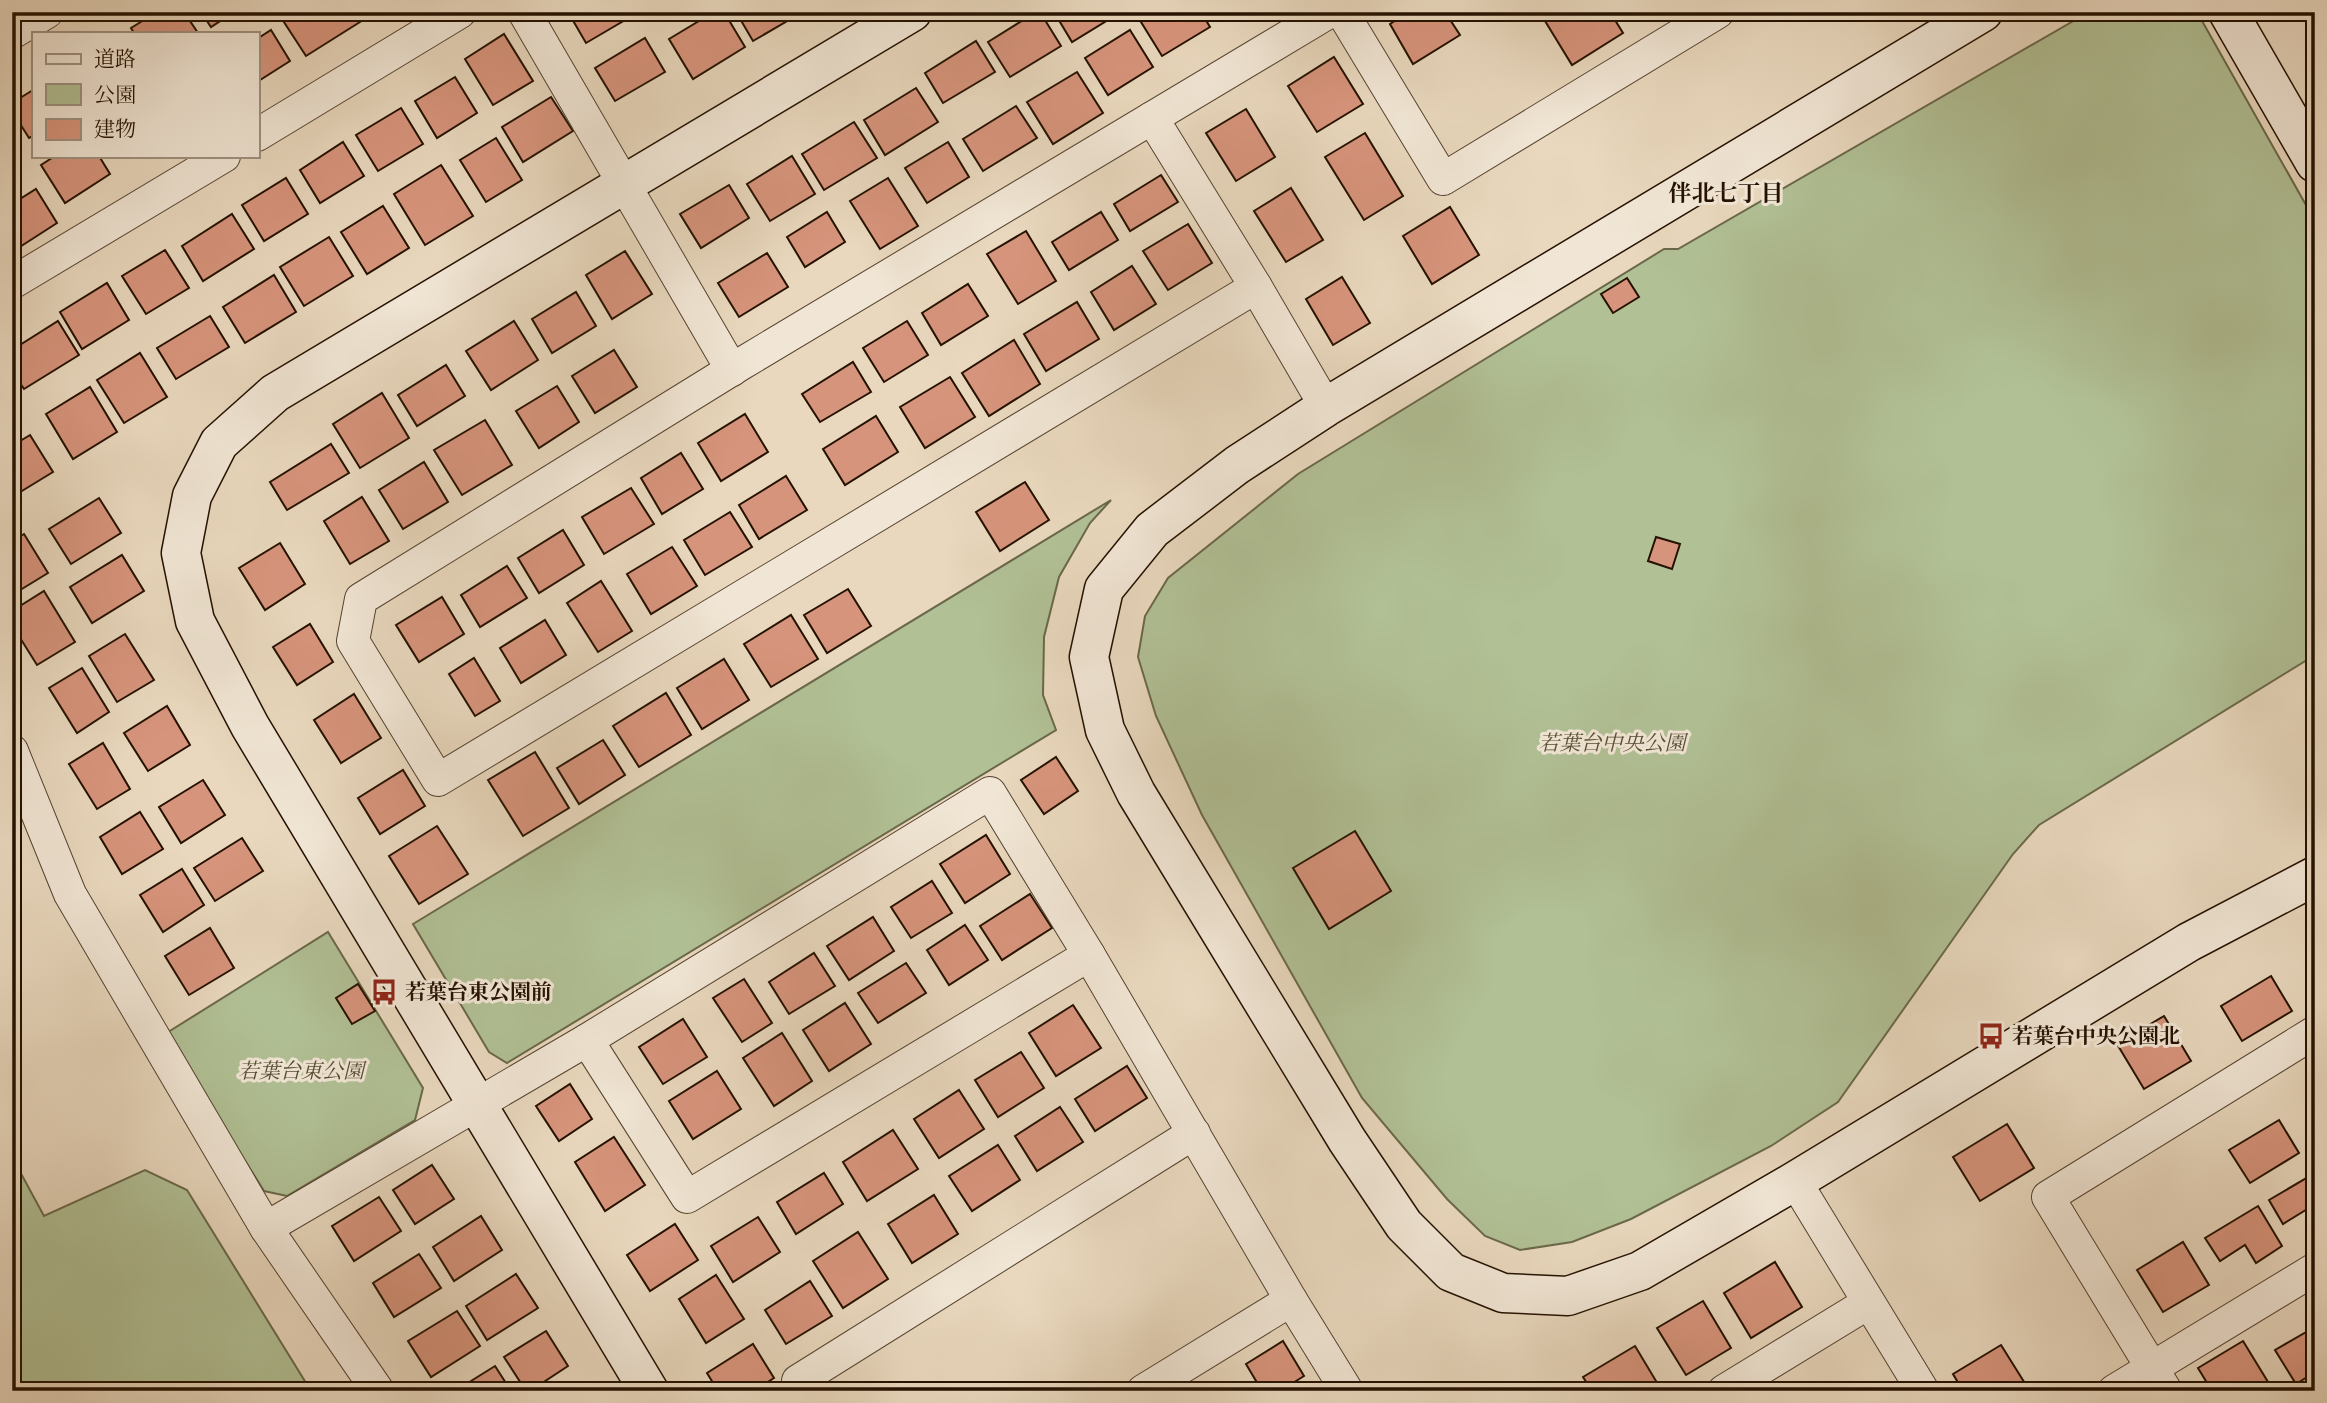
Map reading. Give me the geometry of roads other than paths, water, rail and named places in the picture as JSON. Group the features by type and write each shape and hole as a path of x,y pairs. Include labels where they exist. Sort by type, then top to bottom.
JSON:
{"street":[{"path":"12,33 47,12"},
{"path":"259,134 460,12"},
{"path":"524,12 732,370"},
{"path":"649,1391 250,726 195,621 181,553 192,496 219,443 275,393 912,12"},
{"path":"1256,287 438,780 353,641 362,600 732,370 1329,12"},
{"path":"1342,12 1443,179 1718,12"},
{"path":"1983,12 1326,407 1237,465 1152,530 1104,589 1089,657 1105,730 1136,793 1347,1140 1404,1226 1451,1272 1503,1293 1568,1296 1640,1271 1795,1181 2189,942 2315,876"},
{"path":"2228,12 2315,163"},
{"path":"1152,118 1326,407"},
{"path":"12,283 221,158"},
{"path":"12,751 70,894 266,1228 378,1391"},
{"path":"266,1228 587,1040 990,793 1347,1391"},
{"path":"587,1040 687,1197 1089,955"},
{"path":"2159,1379 2048,1197 2315,1032"},
{"path":"804,1391 798,1381 1194,1133"},
{"path":"1795,1181 1923,1391"},
{"path":"2114,1391 2159,1379 2315,1269"},
{"path":"1143,1391 1291,1300"},
{"path":"1724,1391 1868,1303"}],"place":[{"name":"若葉台東公園前","path":"384,992"},
{"name":"若葉台中央公園北","path":"1991,1036"}],"district":[{"name":"伴北七丁目","path":"1726,193"}],"park label":[{"name":"若葉台中央公園","path":"1612,743"},
{"name":"若葉台東公園","path":"301,1071"}]}
